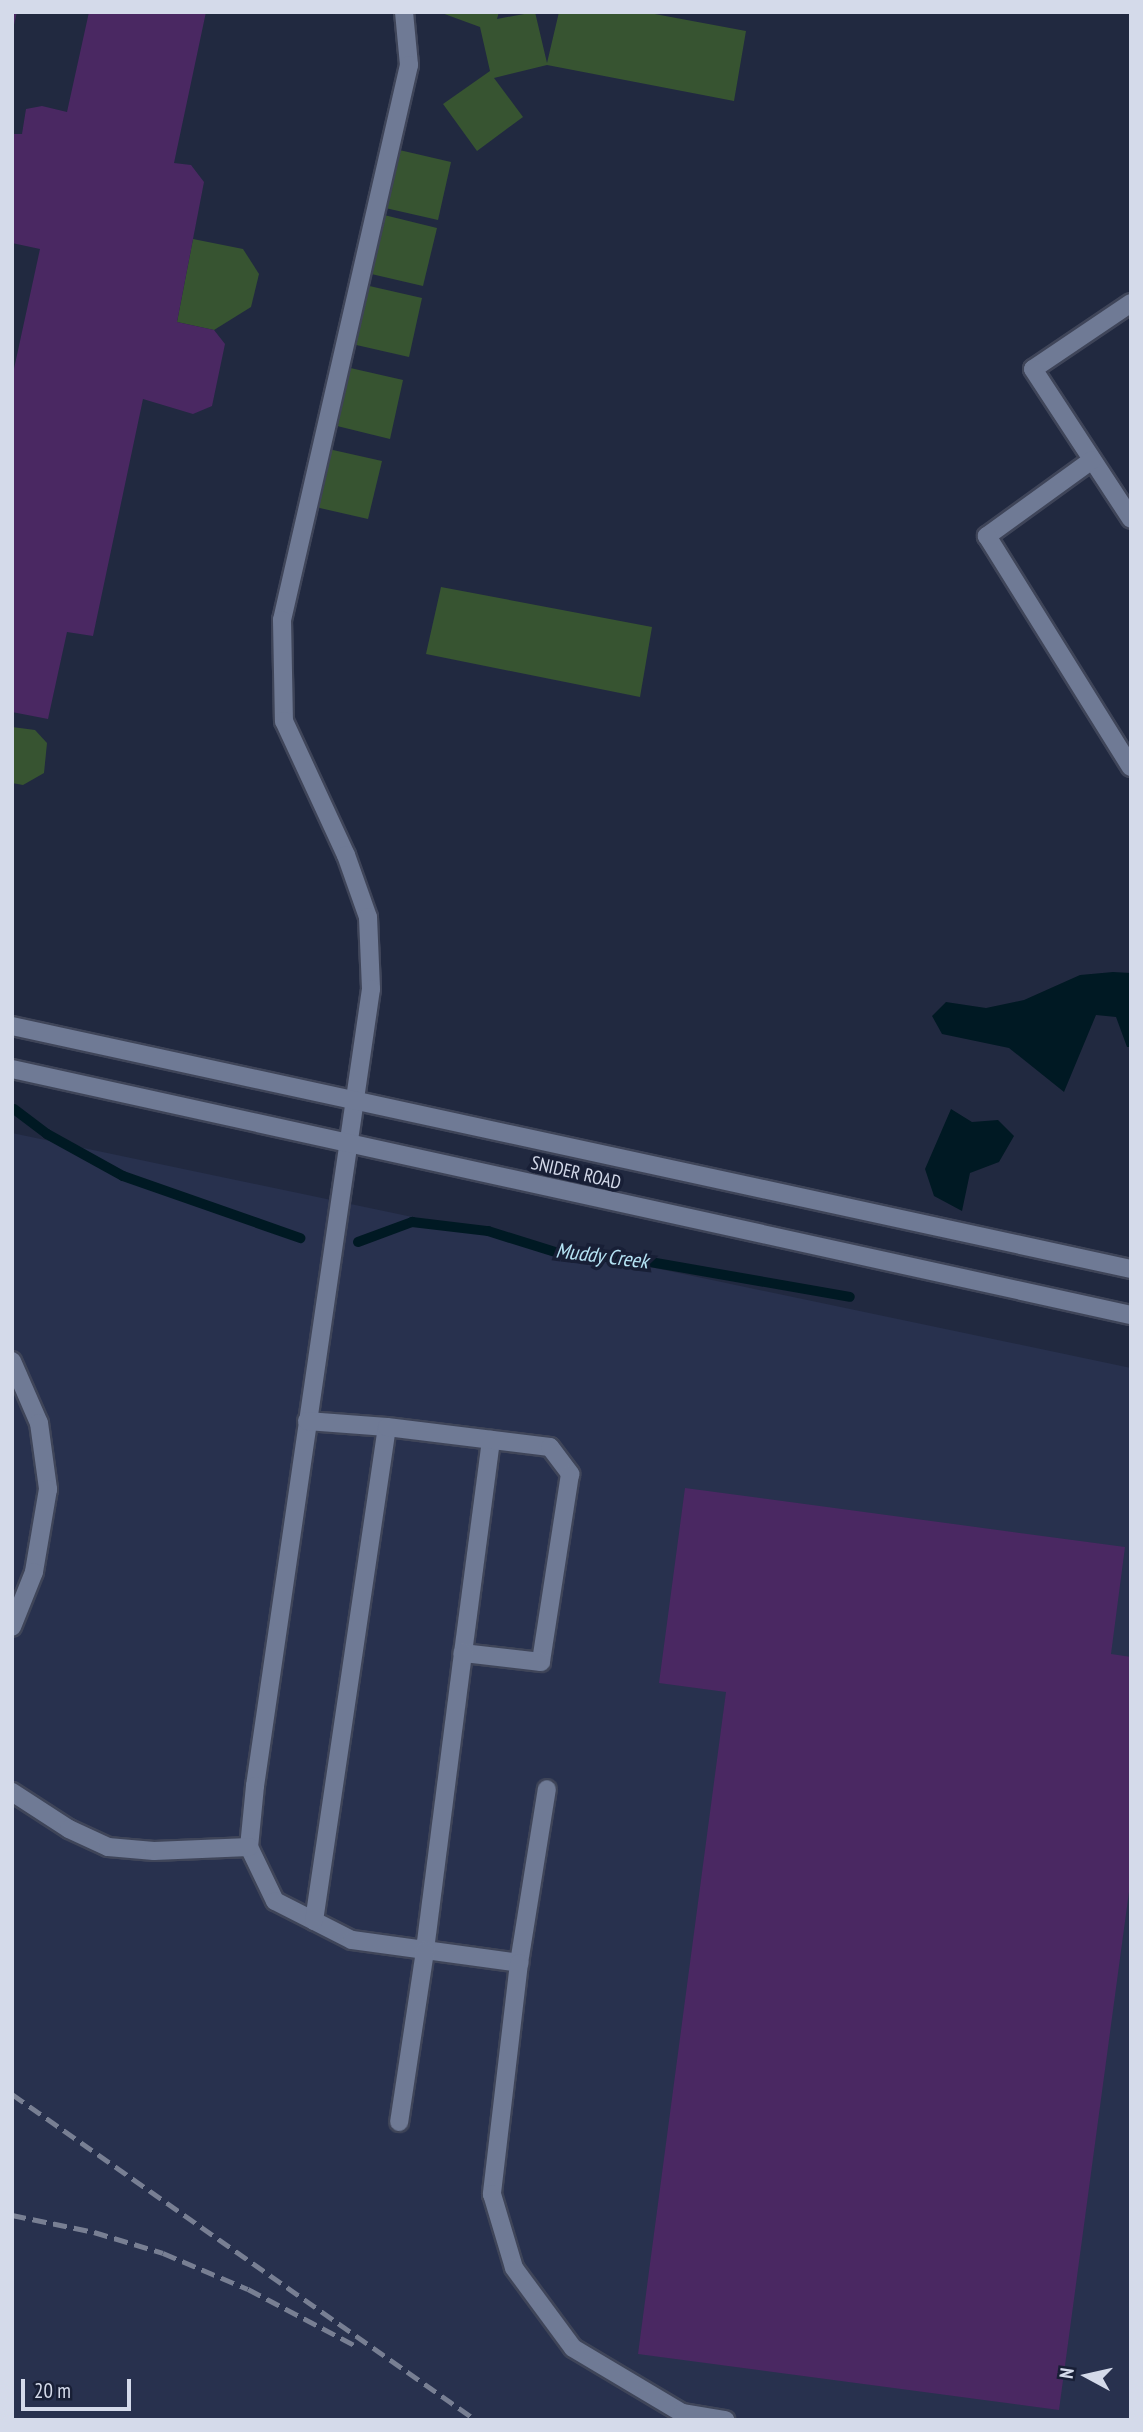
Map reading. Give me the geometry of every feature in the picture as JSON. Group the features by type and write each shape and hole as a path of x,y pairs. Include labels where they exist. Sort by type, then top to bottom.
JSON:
{"street":[{"path":"404,12 409,65 282,620 284,721 346,855 368,917 371,989 346,1144 249,1847 275,1901 352,1940 519,1963"},
{"path":"1131,303 1033,369 1131,519"},
{"path":"1093,460 986,536 1131,767"},
{"name":"SNIDER ROAD","path":"12,1026 1131,1269"},
{"name":"SNIDER ROAD","path":"12,1069 1131,1315"},
{"path":"12,1361 39,1423 48,1489 34,1572 12,1627"},
{"path":"307,1421 387,1427 551,1447 570,1474 541,1662 463,1653"},
{"path":"314,1920 387,1427"},
{"path":"399,2122 425,1951 491,1440"},
{"path":"547,1788 519,1963 492,2194 514,2268 573,2348 682,2413 725,2420"},
{"path":"12,1792 69,1829 108,1847 154,1851 249,1847"}],"shaded area":[{"path":"1131,973 1131,1047 1127,1047 1116,1017 1096,1015 1064,1092 1009,1048 942,1034 932,1016 946,1002 986,1008 1024,1000 1080,975"},
{"path":"951,1109 972,1122 998,1120 1014,1136 999,1162 970,1173 962,1211 934,1196 925,1169"},
{"path":"12,1133 1131,1368 1131,2420 12,2420"}],"green space":[{"path":"439,12 499,12 497,19 535,12 547,63 559,12 644,12 746,31 734,101 547,65 494,78 523,117 477,151 443,104 490,71 480,27"},
{"path":"395,149 451,162 438,220 381,207"},
{"path":"380,214 437,228 423,286 367,273"},
{"path":"193,239 243,249 259,274 251,307 214,330 177,322"},
{"path":"365,285 422,298 409,357 352,344"},
{"path":"346,367 403,380 390,439 333,425"},
{"path":"324,448 382,461 368,519 311,506"},
{"path":"441,587 652,627 640,697 426,654"},
{"path":"12,727 35,730 47,743 44,773 23,785 12,783"}],"building":[{"path":"12,12 17,12 13,29 12,28"},
{"path":"89,12 206,12 174,163 191,165 204,182 177,322 214,330 225,344 212,406 193,414 143,399 93,636 67,632 48,719 12,712 12,378 40,249 12,243 12,134 22,134 26,109 42,106 67,112"},
{"path":"685,1488 1125,1547 1111,1654 1131,1657 1131,1877 1059,2410 638,2354 726,1692 659,1683"}],"waterway":[{"name":"Muddy Creek","path":"14,1109 47,1134 123,1176 300,1238"},
{"name":"Muddy Creek","path":"358,1242 412,1222 488,1231 558,1253 633,1259 850,1297"}],"railway":[{"path":"12,2094 476,2420"},
{"path":"12,2215 94,2232 163,2253 248,2289 356,2346"}]}
